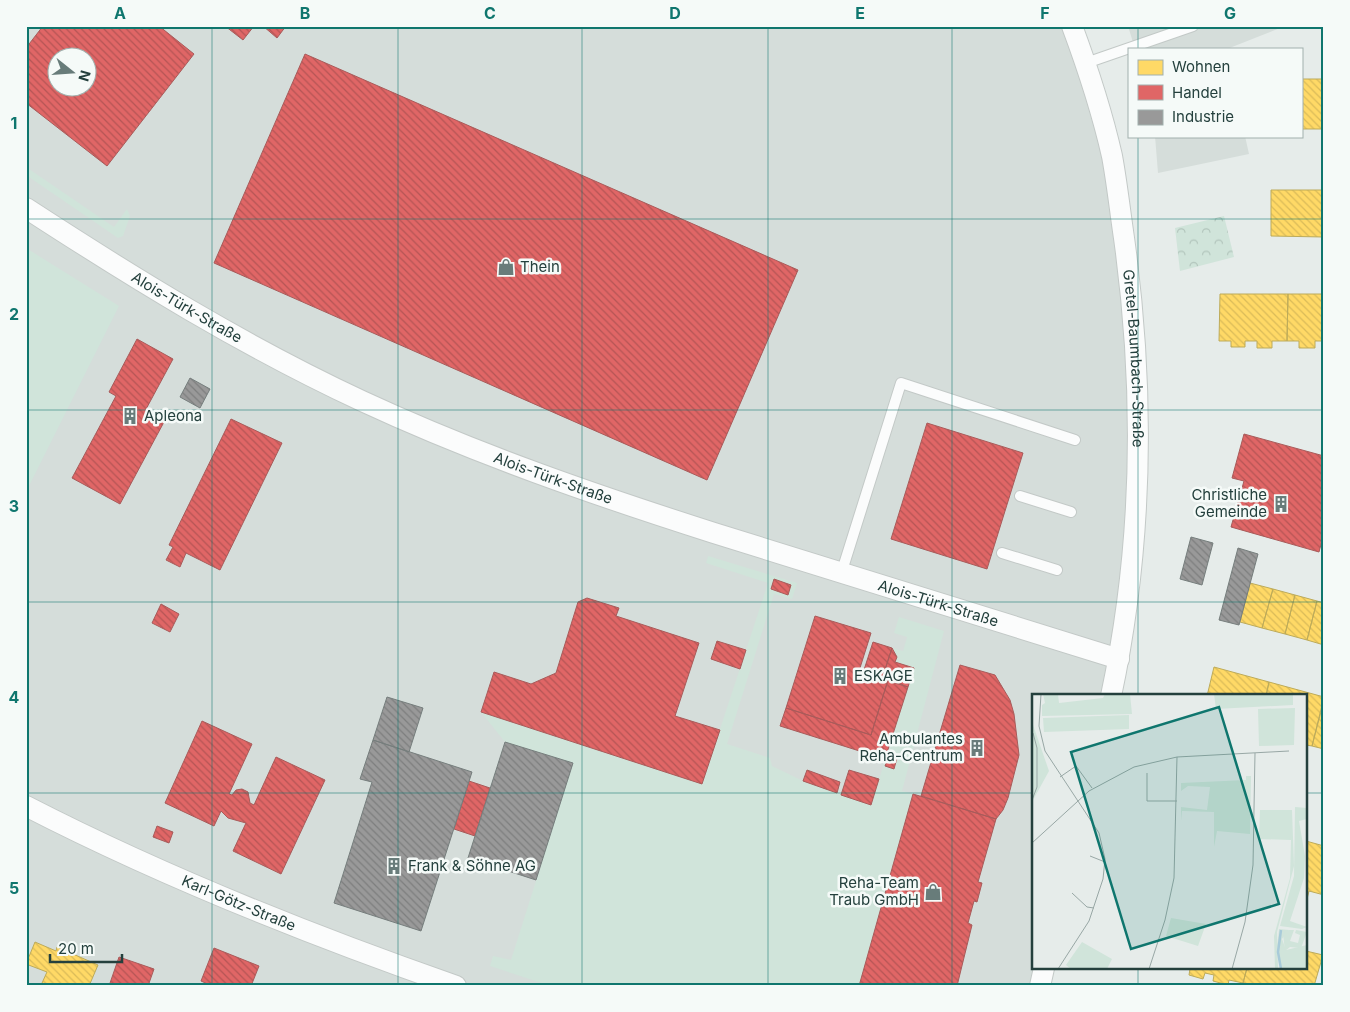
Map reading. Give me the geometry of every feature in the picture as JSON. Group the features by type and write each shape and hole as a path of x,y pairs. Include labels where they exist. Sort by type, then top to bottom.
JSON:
{"street":[{"name":"Gretel-Baumbach-Straße","path":"1072,26 1096,92 1112,158 1132,297 1138,368 1138,470 1133,549 1119,659 1111,694"},
{"name":"Alois-Türk-Straße","path":"26,208 114,266 212,325 365,402 470,446 609,499 841,574 1119,659"},
{"name":"Karl-Götz-Straße","path":"26,806 160,869 295,927 456,986"},
{"path":"1040,986 1044,970"}],"lane":[{"path":"1129,48 1192,26"},
{"path":"1086,63 1128,48"},
{"path":"841,574 901,383 1075,440"},
{"path":"1020,496 1071,512"},
{"path":"1002,553 1056,570"}],"shaded area":[{"path":"26,26 1072,26 1112,166 1136,471 1109,694 1032,694 1032,970 1035,970 1039,986 26,986"},
{"path":"1128,26 1285,26 1230,48 1135,48"},
{"path":"1155,138 1245,138 1249,154 1158,173"}],"green space":[{"path":"26,167 114,227 127,209 130,216 123,236 118,238 26,175"},
{"path":"1224,216 1234,257 1180,271 1175,228"},
{"path":"26,248 119,306 26,492"},
{"path":"708,556 797,583 792,599 774,594 727,744 770,758 772,766 803,781 871,805 914,668 895,662 892,648 903,651 907,637 894,633 899,617 944,631 902,791 913,794 859,986 551,986 490,966 493,956 511,960 573,764 505,742 481,712 702,784 768,583 706,563","holes":["774,580 791,584 788,594 771,589"]}],"building: Wohnen":[{"path":"1302,79 1324,79 1324,129 1302,129"},
{"path":"1271,190 1324,190 1324,237 1271,236"},
{"path":"1220,294 1288,294 1287,341 1272,341 1272,348 1257,348 1257,341 1245,341 1245,347 1231,347 1231,341 1219,341"},
{"path":"1288,294 1324,294 1324,341 1315,341 1315,348 1299,348 1299,341 1287,341"},
{"path":"1250,583 1273,589 1262,628 1240,622"},
{"path":"1273,589 1295,595 1285,634 1262,628"},
{"path":"1295,595 1317,601 1307,640 1285,634"},
{"path":"1317,601 1324,603 1324,645 1307,640"},
{"path":"1214,667 1269,682 1266,694 1207,694"},
{"path":"1269,682 1324,697 1312,746 1308,745 1308,694 1266,694"},
{"path":"1324,700 1324,749 1312,746"},
{"path":"1308,842 1324,846 1324,895 1309,891 1308,895"},
{"path":"35,942 56,951 57,947 98,965 89,986 49,986 42,983 47,972 26,964"},
{"path":"1308,951 1323,955 1314,986 1254,986 1243,983 1246,970 1308,970"},
{"path":"1190,970 1246,970 1243,983 1229,980 1228,985 1213,981 1214,975 1205,973 1203,979 1189,975"}],"building: Handel":[{"path":"43,26 159,26 194,54 107,166 26,103 26,48"},
{"path":"225,26 254,26 243,40"},
{"path":"263,26 286,26 277,38"},
{"name":"Thein","path":"305,54 798,270 707,480 214,263"},
{"name":"Apleona","path":"137,339 173,359 145,411 164,422 120,504 72,478 116,396 109,392"},
{"path":"231,419 282,443 220,570 186,553 180,567 166,560 173,547 169,545"},
{"path":"927,423 1023,453 987,569 891,539"},
{"name":"Christliche Gemeinde","path":"1244,434 1324,456 1324,533 1319,552 1231,527 1244,481 1232,478"},
{"path":"774,579 791,585 788,595 771,589"},
{"path":"587,598 619,608 616,616 699,643 675,716 720,730 702,784 481,712 494,672 531,684 556,673 578,602"},
{"path":"161,604 179,614 170,632 152,623"},
{"name":"ESKAGE","path":"815,616 871,633 859,671 863,673 873,642 892,648 882,679 888,680 871,735 786,708"},
{"path":"717,641 746,650 740,669 711,659"},
{"path":"892,648 897,657 895,662 914,668 908,687 882,679"},
{"name":"Ambulantes Reha-Centrum","path":"960,665 995,675 1010,700 1014,714 1019,755 1008,798 1003,810 996,819 921,796"},
{"path":"888,680 908,687 885,759 780,726 786,708 871,735"},
{"path":"202,721 252,744 229,794 232,795 236,790 242,789 248,792 250,803 254,805 276,757 325,780 281,874 233,851 246,823 228,818 221,811 214,826 165,803"},
{"path":"889,756 897,758 894,769 885,766"},
{"path":"807,770 840,782 837,793 803,781"},
{"path":"849,770 879,779 871,805 841,795"},
{"path":"469,781 490,788 475,836 454,829"},
{"name":"Reha-Team Traub GmbH","path":"913,794 996,819 978,882 982,883 977,902 974,901 968,923 972,925 957,986 859,986"},
{"path":"157,826 173,832 169,843 153,837"},
{"path":"214,948 259,966 251,986 212,986 201,981"},
{"path":"119,957 154,969 148,986 109,986"}],"building: Industrie":[{"path":"190,378 210,389 200,408 180,397"},
{"path":"1191,537 1213,543 1202,585 1180,579"},
{"path":"1238,548 1258,554 1239,625 1219,620"},
{"path":"387,697 423,708 409,752 373,740"},
{"name":"Frank & Söhne AG","path":"373,740 472,772 421,931 334,903 372,782 360,779"},
{"name":"Frank & Söhne AG","path":"505,742 573,763 536,880 468,858"}],"place":[{"name":"Thein","path":"506,267"},
{"name":"Apleona","path":"130,416"},
{"name":"Christliche Gemeinde","path":"1281,504"},
{"name":"ESKAGE","path":"840,676"},
{"name":"Ambulantes Reha-Centrum","path":"977,748"},
{"name":"Frank & Söhne AG","path":"394,866"},
{"name":"Reha-Team Traub GmbH","path":"933,892"}]}
